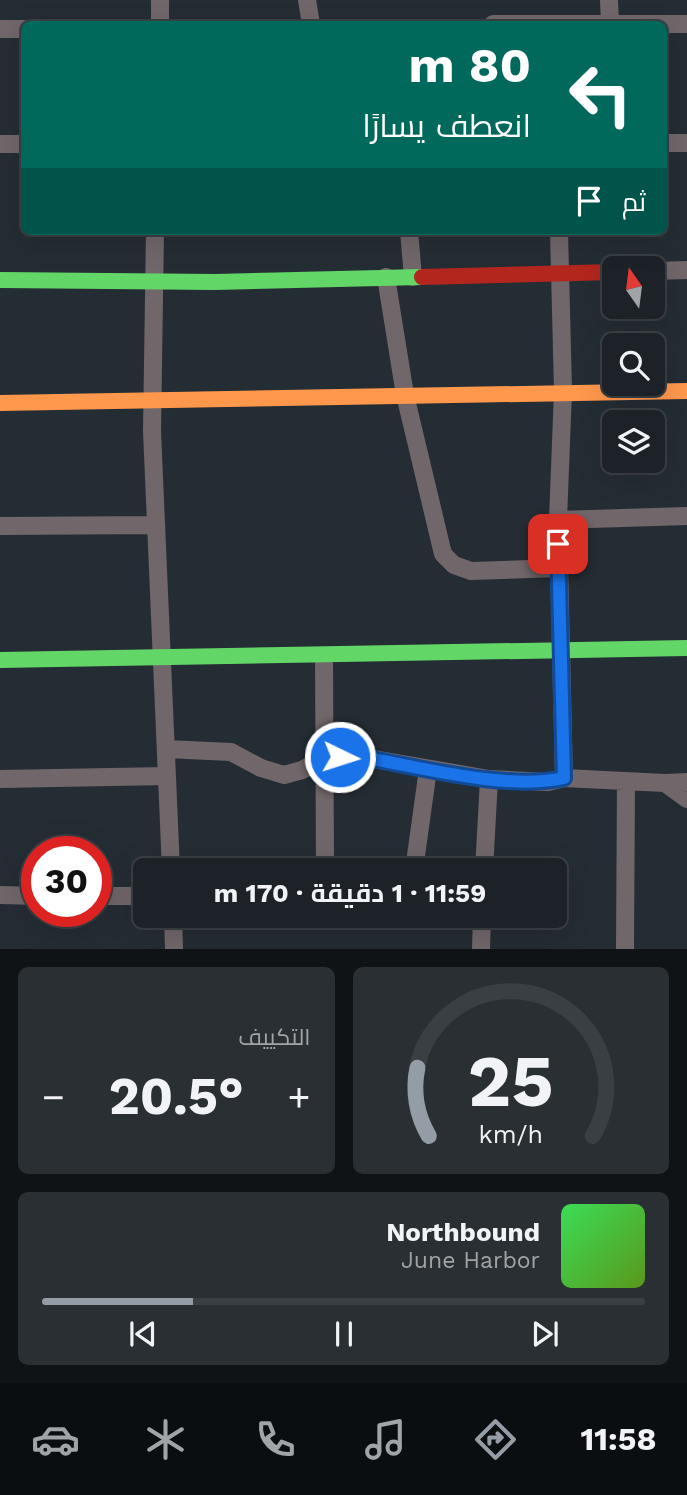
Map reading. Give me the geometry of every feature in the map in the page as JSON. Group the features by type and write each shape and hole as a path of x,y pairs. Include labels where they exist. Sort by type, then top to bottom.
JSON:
{"street":[{"path":"160,0 160,21"},
{"path":"307,0 311,21"},
{"path":"609,0 610,21"},
{"path":"667,24 687,24"},
{"path":"0,29 21,29"},
{"path":"667,143 687,143"},
{"path":"0,144 21,144"},
{"path":"155,235 153,403 156,525 170,858"},
{"path":"409,235 413,277"},
{"path":"559,235 563,391 558,568 564,778"},
{"path":"665,271 687,270"},
{"path":"0,280 154,281 602,272"},
{"path":"386,277 405,395 443,554 454,565 471,571 558,568"},
{"path":"0,403 153,403 563,391 687,391"},
{"path":"558,520 687,516"},
{"path":"0,526 156,525"},
{"path":"0,660 687,648"},
{"path":"324,656 325,858"},
{"path":"166,749 231,752 261,768 284,775 302,770 324,758 356,756 489,779 548,782 564,778 687,782"},
{"path":"416,858 428,769"},
{"path":"0,779 167,776"},
{"path":"485,858 489,779"},
{"path":"625,949 626,781"},
{"path":"665,783 687,799"},
{"path":"0,895 21,896"},
{"path":"112,896 133,896"},
{"path":"173,928 174,949"},
{"path":"481,949 482,928"}],"traffic: fast":[{"path":"0,280 215,282 422,277"},
{"path":"0,660 687,648"}],"traffic: slow":[{"path":"0,403 687,391"}],"traffic: jam":[{"path":"422,277 602,272"}],"route":[{"path":"340,757 356,756 489,779 548,782 564,778 558,544"}]}
